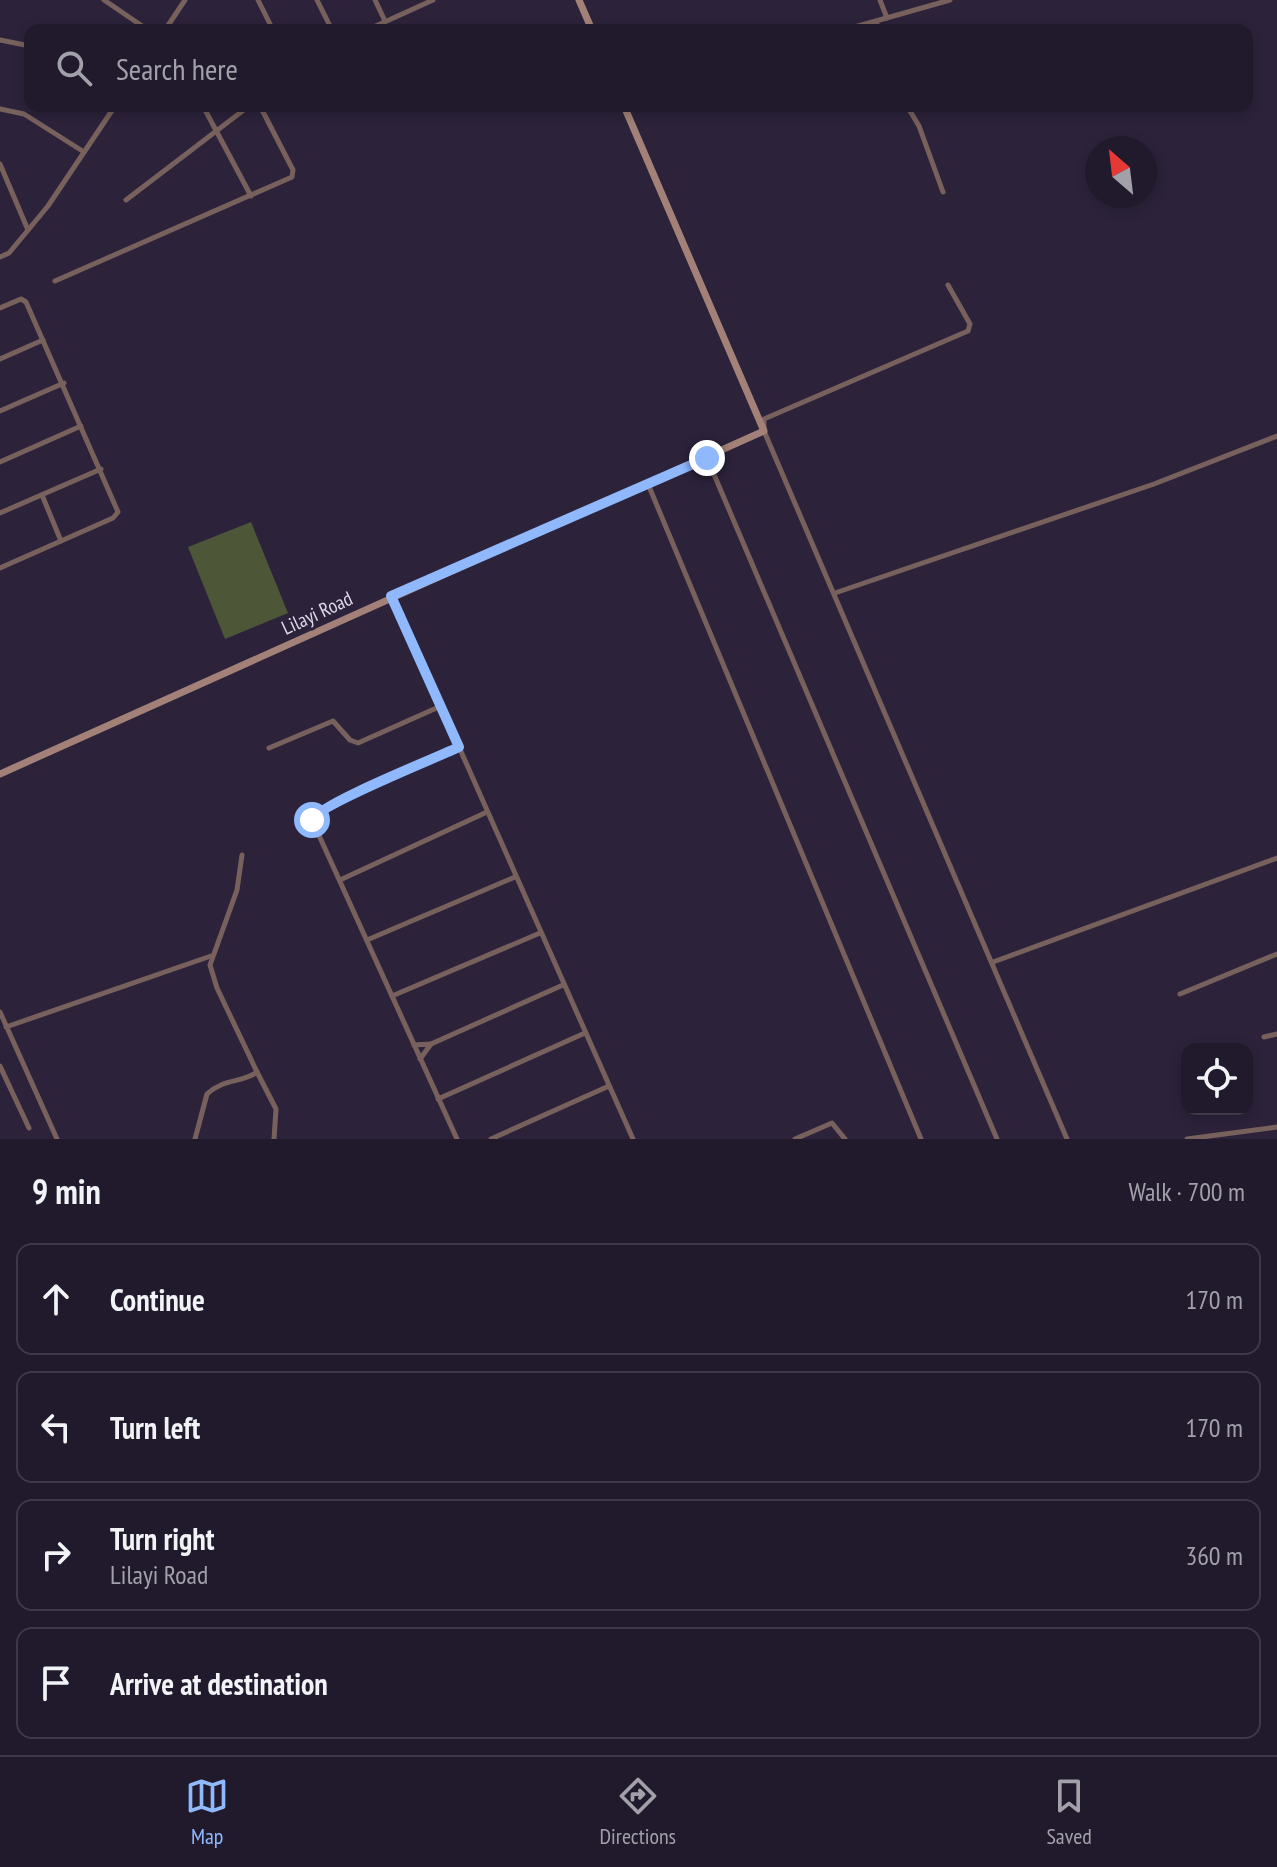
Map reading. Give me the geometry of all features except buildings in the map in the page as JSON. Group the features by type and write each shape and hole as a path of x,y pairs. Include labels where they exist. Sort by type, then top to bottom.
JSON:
{"street":[{"path":"104,0 139,24"},
{"path":"169,24 185,0"},
{"path":"258,0 270,24"},
{"path":"317,0 329,24"},
{"path":"375,0 385,21"},
{"path":"379,24 433,0"},
{"path":"579,0 589,24"},
{"path":"880,0 887,18"},
{"path":"865,24 950,0"},
{"path":"0,40 24,45"},
{"path":"0,109 24,114 84,152"},
{"path":"0,257 9,253 28,230 111,112"},
{"path":"207,112 251,196"},
{"path":"126,200 240,112"},
{"path":"55,281 251,196 294,174 263,112"},
{"path":"627,112 1067,1139"},
{"path":"911,112 919,126 943,192"},
{"path":"0,164 28,230"},
{"path":"764,431 764,419 968,331 970,324 948,285"},
{"path":"0,308 24,300 64,383 118,512 113,518 0,568"},
{"path":"0,359 43,340"},
{"path":"0,411 64,383"},
{"path":"0,462 81,426"},
{"name":"Lilayi Road","path":"0,774 764,431"},
{"path":"835,593 1154,484 1277,436"},
{"path":"707,458 997,1139"},
{"path":"0,513 101,469"},
{"path":"648,484 921,1139"},
{"path":"42,495 61,541"},
{"path":"391,596 632,1139"},
{"path":"269,748 333,721 350,740 358,743 441,706"},
{"path":"457,1139 312,820 314,813 459,747"},
{"path":"340,880 487,812"},
{"path":"242,855 237,890 210,965 217,988 276,1109 274,1139"},
{"path":"993,962 1277,858"},
{"path":"367,940 515,877"},
{"path":"392,996 540,933"},
{"path":"1180,994 1277,954"},
{"path":"6,1027 212,956"},
{"path":"414,1045 431,1044 563,985"},
{"path":"0,1012 57,1139"},
{"path":"438,1099 585,1033"},
{"path":"1264,1037 1277,1034"},
{"path":"420,1059 431,1044"},
{"path":"0,1066 29,1128"},
{"path":"195,1139 207,1094 224,1082 250,1077 257,1072"},
{"path":"491,1139 609,1086"},
{"path":"795,1139 832,1123 845,1139"},
{"path":"1187,1139 1277,1127"}],"green space":[{"path":"251,522 288,613 225,639 188,547"}],"route":[{"path":"312,820 314,813 341,799 459,747 391,596 707,458"}]}
